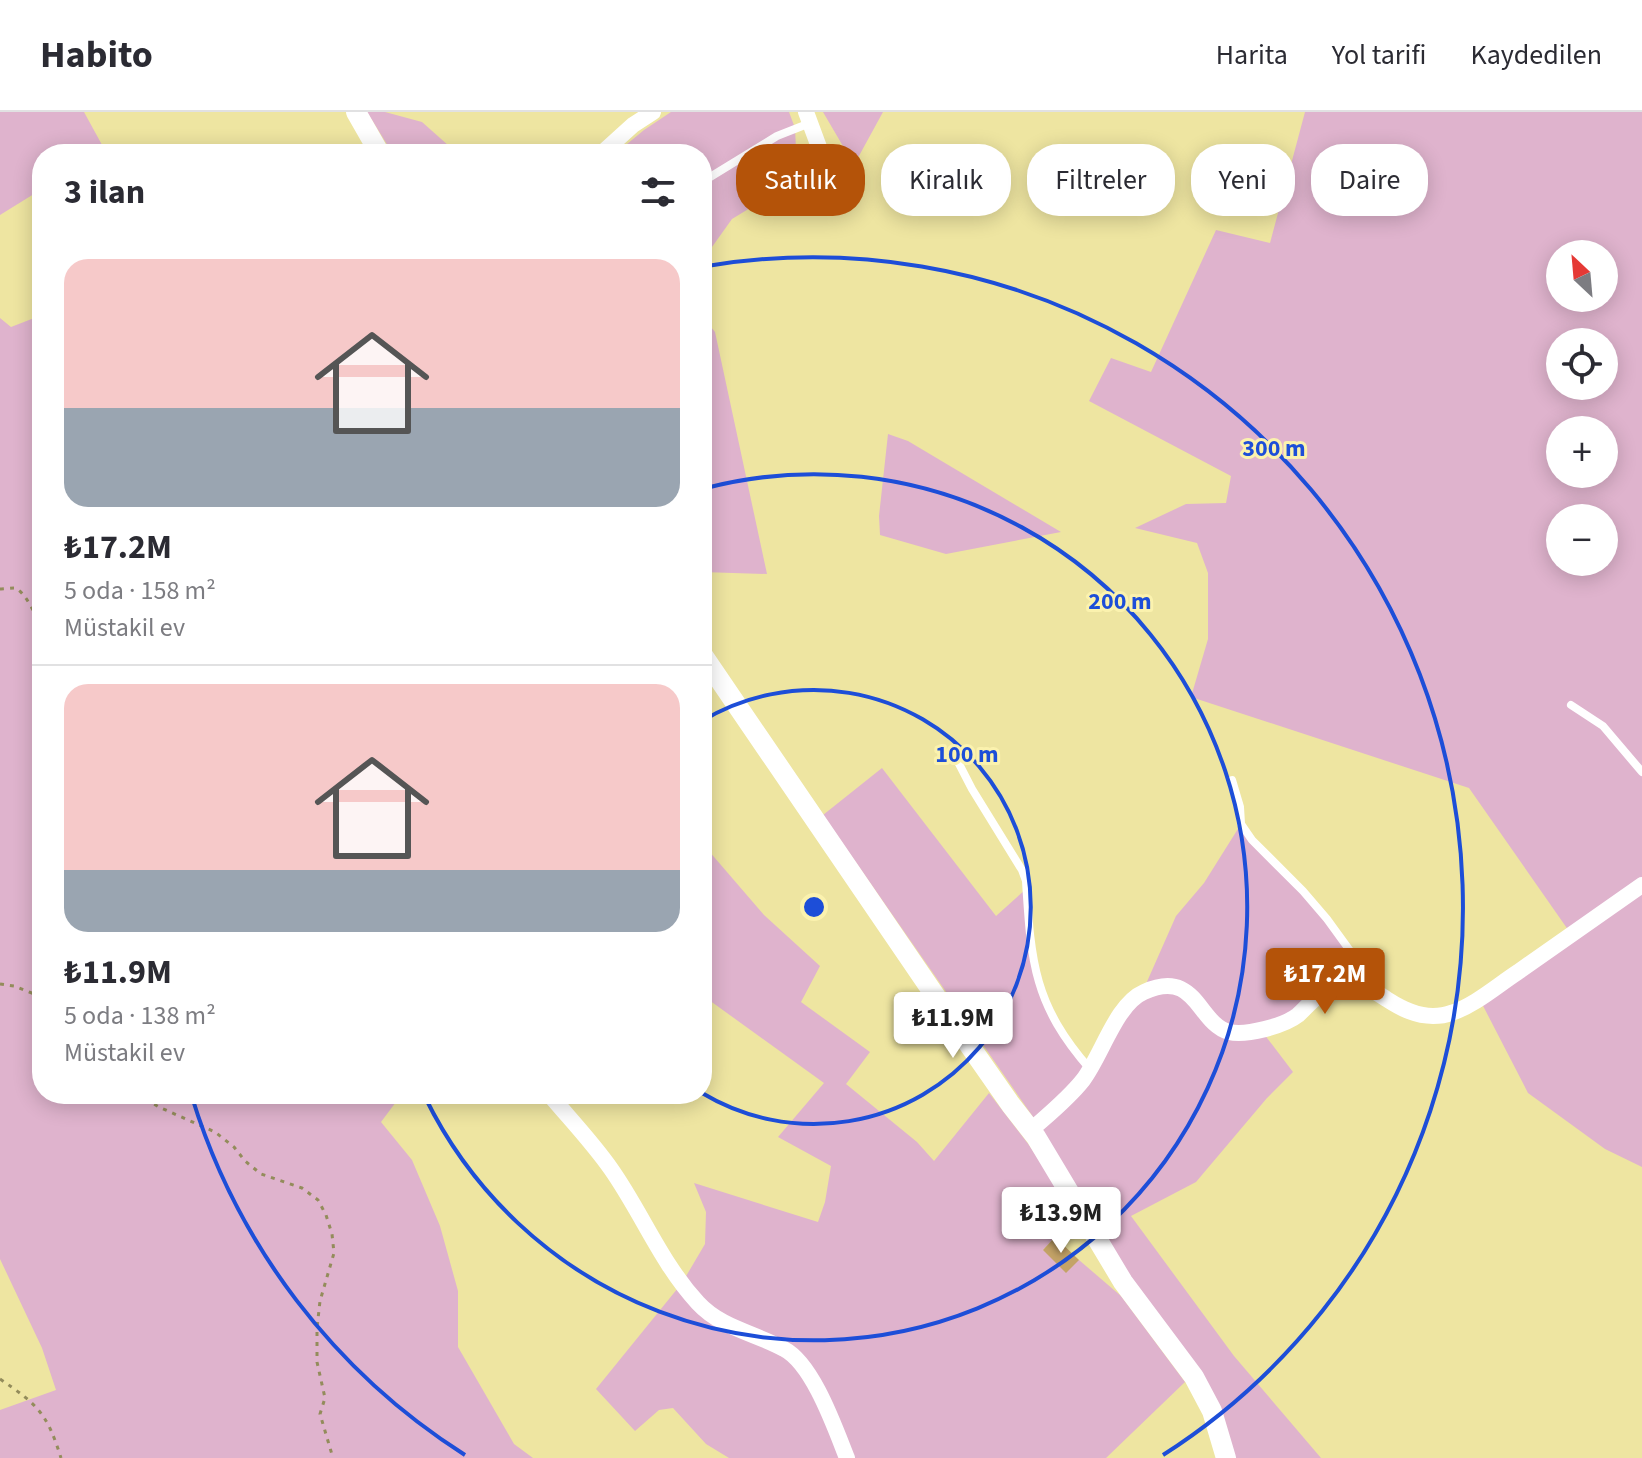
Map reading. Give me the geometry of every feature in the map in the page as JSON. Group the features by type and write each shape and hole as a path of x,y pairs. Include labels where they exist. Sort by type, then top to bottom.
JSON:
{"street":[{"path":"356,112 374,144"},
{"path":"612,144 653,112"},
{"path":"808,117 818,144"},
{"path":"712,669 951,1019 1031,1130 1109,1261 1194,1377 1212,1411 1226,1458"},
{"path":"1031,1130 1084,1078 1126,1006 1141,993 1164,986 1185,991 1196,999 1211,1020 1228,1032 1290,1021 1315,998 1333,989 1375,992 1412,1013 1451,1014 1488,992 1642,885"},
{"path":"557,1104 611,1170 663,1258 699,1304 720,1320 796,1357 813,1382 847,1458"}],"lane":[{"path":"712,176 808,117"},
{"path":"1571,705 1603,726 1642,772"},
{"path":"956,758 1022,870 1026,881 1033,962 1041,995 1064,1037 1090,1069"},
{"path":"1232,780 1240,807 1241,824 1252,840 1327,919 1384,997"}],"path":[{"path":"0,589 19,590 32,609"},
{"path":"0,984 32,993"},
{"path":"154,1104 215,1132 261,1174 302,1188 318,1200 326,1215 334,1253 320,1301 317,1362 325,1398 320,1414 333,1458"},
{"path":"0,1379 41,1411 61,1458"}],"shaded area":[{"path":"0,112 84,112 102,144 32,144 32,195 0,215"},
{"path":"367,112 385,112 422,122 447,144 387,144"},
{"path":"671,112 789,112 795,128 796,144 736,144 737,216 712,247 712,144 627,144"},
{"path":"823,112 883,112 865,145 842,144"},
{"path":"1305,112 1642,112 1642,1167 1605,1149 1528,1093 1479,998 1571,934 1469,788 1191,697 1208,639 1208,573 1197,543 1135,528 1186,504 1226,503 1231,476 1089,401 1111,358 1151,372 1216,230 1270,243 1277,216 1295,216 1295,149"},
{"path":"0,318 11,327 32,319 32,1104 394,1104 381,1122 412,1160 440,1226 458,1291 458,1347 514,1444 533,1458 0,1458 0,1410 56,1390 42,1348 0,1259"},
{"path":"712,328 715,332 767,574 712,572"},
{"path":"888,434 908,441 1061,532 946,554 880,535 879,516"},
{"path":"882,768 996,916 1027,888 1041,995 1090,1069 1142,993 1176,916 1204,883 1241,824 1303,891 1384,997 1347,988 1261,1030 1293,1072 1196,1182 1131,1216 1234,1356 1321,1458 1234,1458 1038,1124 823,815"},
{"path":"712,855 764,915 820,966 801,1002 870,1052 846,1084 917,1142 934,1161 989,1093 1029,1145 1073,1212 1043,1250 1079,1260 1121,1296 1185,1382 1106,1458 729,1458 706,1444 673,1408 659,1410 635,1431 596,1389 682,1283 705,1244 706,1212 694,1183 818,1222 831,1166 778,1137 824,1083 712,1002"}],"building":[{"path":"1055,1237 1079,1260 1066,1273 1043,1250"}]}
